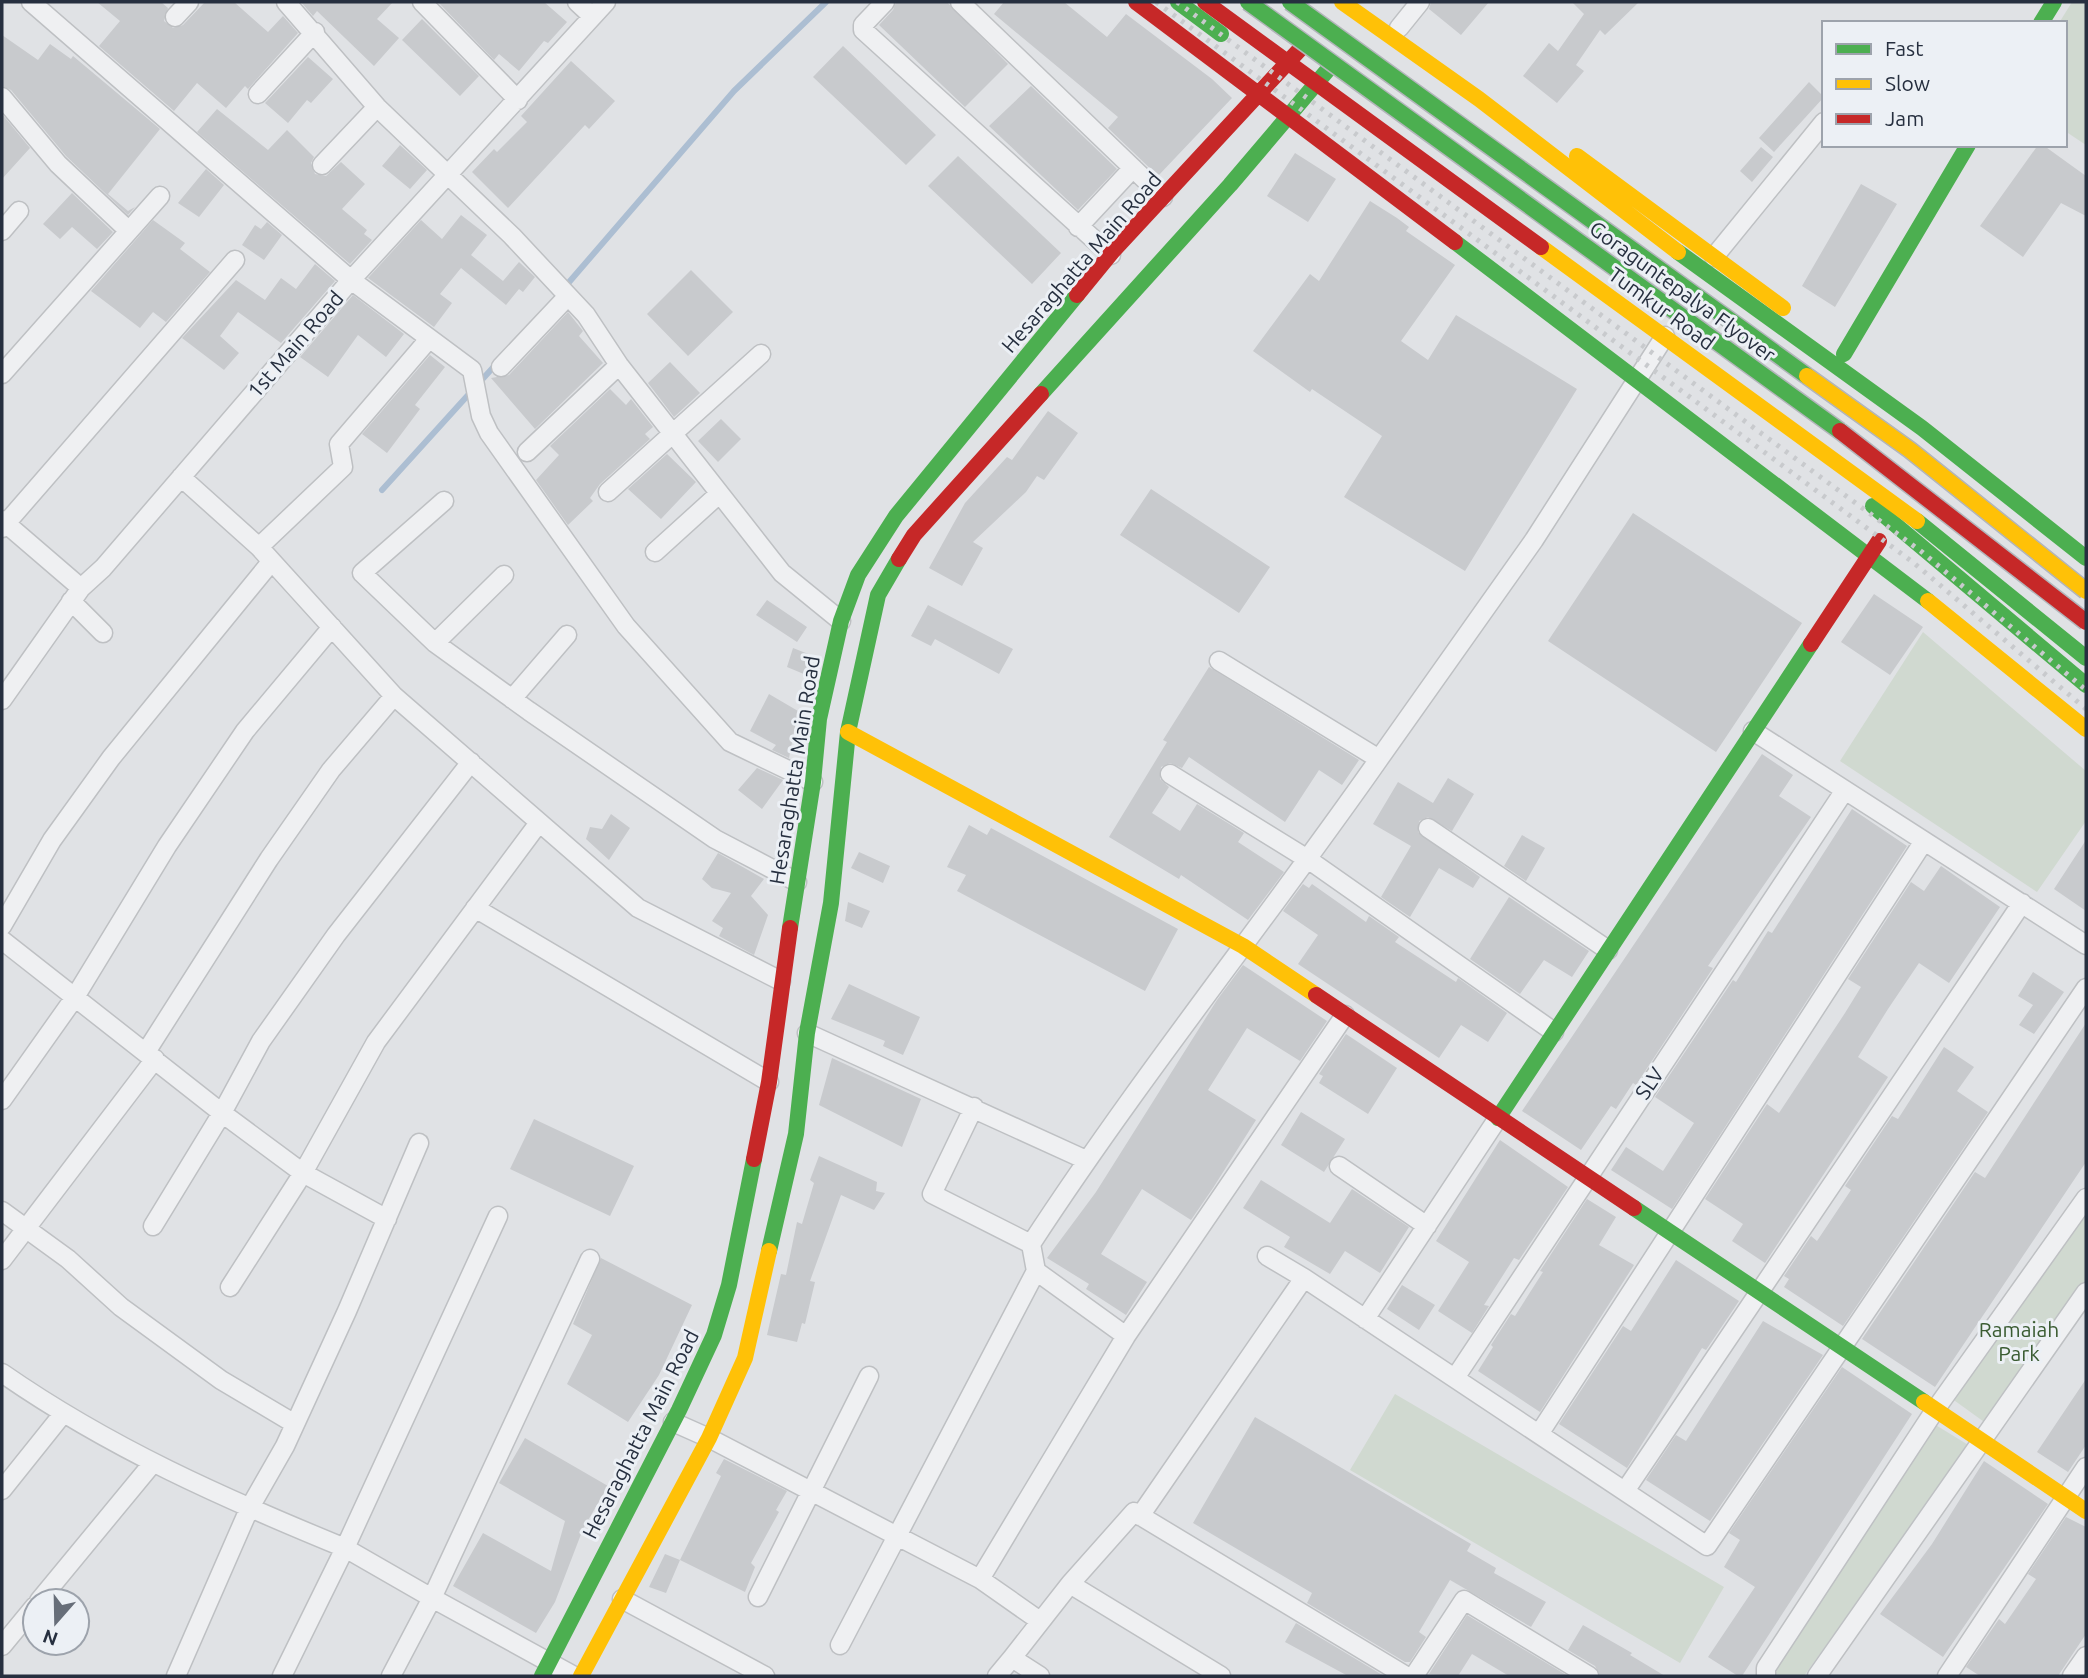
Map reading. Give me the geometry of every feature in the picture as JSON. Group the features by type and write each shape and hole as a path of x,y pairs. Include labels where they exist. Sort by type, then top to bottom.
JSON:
{"main road":[{"path":"1136,2 1870,554 2086,729"},
{"path":"1178,2 1283,69"},
{"name":"Tumkur Road","path":"1205,2 1310,89 1661,341 1911,516 2086,658"},
{"name":"Goraguntepalya Flyover","path":"1248,2 1885,463 2086,622"},
{"name":"Goraguntepalya Flyover","path":"1290,2 1910,450 2086,591"},
{"path":"1341,2 1399,28 1844,354 1929,412 2086,537"},
{"name":"Hesaraghatta Main Road","path":"546,1668 673,1422 714,1335 729,1285 769,1082 781,981 813,782 819,719 841,621 858,575 896,516 1111,254 1283,69 1341,2"},
{"path":"1363,2 1375,18 1658,238 1923,428 2086,558"},
{"path":"2042,21 2054,2"},
{"path":"581,1676 709,1438 745,1358 796,1134 807,1033 831,903 848,732 878,595 914,535 1230,185 1310,89 1375,18"},
{"path":"1844,354 1967,147"},
{"path":"1661,341 1892,522 2086,685"},
{"path":"1498,1118 1892,522"},
{"path":"848,732 1243,946 2086,1511"}],"street":[{"path":"31,2 351,280 472,370 481,416 489,433 626,626 730,742 813,782"},
{"path":"175,17 189,2"},
{"path":"286,2 315,32 377,107 449,173 586,315 619,365 672,435 782,573 841,621"},
{"path":"422,2 518,100"},
{"path":"577,2 592,16"},
{"name":"1st Main Road","path":"2,700 76,595 103,568 351,280 606,2"},
{"path":"885,2 863,26 863,30 1111,254"},
{"path":"960,2 1163,197"},
{"path":"1399,28 1420,2"},
{"path":"258,94 315,32"},
{"path":"2,97 58,164 129,231"},
{"path":"322,165 377,107"},
{"path":"1714,257 1822,124"},
{"path":"1078,227 1133,168"},
{"path":"2,374 160,196"},
{"path":"2,230 19,211"},
{"path":"103,633 76,595 3,524 235,260"},
{"path":"500,367 568,296"},
{"path":"259,547 344,467 340,444 429,339"},
{"path":"840,1645 1036,1271 1031,1244 1086,1160 1309,860 1534,540 1661,341"},
{"path":"608,492 761,354"},
{"path":"527,452 619,365"},
{"path":"181,477 259,547 394,696 538,824 638,908 781,981"},
{"path":"655,552 719,494"},
{"path":"444,501 362,573 435,643 512,699 715,839 797,882"},
{"path":"271,562 111,758 52,840 2,938 222,1113 303,1172 387,1219"},
{"path":"435,643 504,575"},
{"path":"2,1100 75,997 167,846 245,731 332,627"},
{"path":"512,699 568,635"},
{"path":"1219,661 1379,759"},
{"path":"2,1260 150,1055 323,781 394,696"},
{"path":"1753,732 2086,945"},
{"path":"153,1226 269,1030 336,936 471,762"},
{"path":"1170,774 1309,860 1554,1032"},
{"name":"SLV","path":"1455,1378 1845,790"},
{"path":"230,1287 303,1172 376,1042 538,824"},
{"path":"1427,828 1608,950"},
{"path":"1539,1434 1924,841"},
{"path":"1625,1492 2022,903"},
{"path":"475,908 769,1082"},
{"path":"1267,1256 1707,1546 2086,988"},
{"path":"980,1579 1126,1336 1345,1015"},
{"path":"807,1033 1086,1160"},
{"path":"974,1107 932,1194 1031,1244"},
{"path":"1365,1319 1498,1118"},
{"path":"176,1676 249,1509 295,1424 419,1143"},
{"path":"1339,1166 1427,1226"},
{"path":"1766,1676 1766,1668 1935,1410 2086,1198"},
{"path":"2,1211 24,1230 68,1259 121,1307 221,1380 295,1424"},
{"path":"282,1676 345,1548 498,1216"},
{"path":"391,1676 432,1598 590,1259"},
{"path":"1036,1271 1126,1336"},
{"path":"1140,1516 1304,1278"},
{"path":"1817,1676 2086,1292"},
{"path":"2,1373 62,1415 152,1464 249,1509 345,1548 546,1668 574,1676"},
{"path":"758,1597 869,1376"},
{"path":"2,1490 62,1415"},
{"path":"673,1422 811,1490 980,1579 1040,1621"},
{"path":"51,1587 152,1464"},
{"path":"1947,1676 2086,1467"},
{"path":"997,1676 1070,1584 1134,1512 1406,1676"},
{"path":"1070,1584 1221,1676"},
{"path":"622,1598 765,1676"},
{"path":"1414,1676 1464,1600 1589,1676"},
{"path":"2,1646 21,1623"},
{"path":"2072,1676 2086,1656"},
{"path":"1012,1658 1040,1676"}],"green space":[{"path":"2072,2 2086,2 2086,145 2067,132 2067,21 2060,21"},
{"path":"1923,632 2086,771 2086,821 2037,892 1840,761"},
{"name":"Ramaiah Park","path":"2086,1208 2086,1284 1987,1424 1951,1398"},
{"path":"1395,1394 1724,1587 1680,1663 1350,1470"},
{"path":"1934,1424 1970,1446 1804,1676 1775,1676 1776,1663"}],"building":[{"path":"97,2 161,2 168,8 164,21 173,28 183,25 205,2 234,2 268,32 283,16 298,33 248,89 245,86 226,108 197,83 174,111 99,46 120,21"},
{"path":"301,2 393,2 377,19 399,38 374,66 317,11 313,16"},
{"path":"438,2 544,2 567,22 548,43 544,41 519,71 499,54 494,60"},
{"path":"896,2 947,2 1008,64 965,107 879,25 893,10"},
{"path":"1004,2 1064,2 1107,37 1126,14 1212,79 1232,98 1158,176 1108,128 1118,117 994,14"},
{"path":"1431,2 1489,2 1461,35 1429,9"},
{"path":"1572,2 1639,2 1605,35 1600,30 1576,65 1584,71 1557,103 1523,76 1549,43 1558,51 1584,14"},
{"path":"422,19 479,76 460,96 402,40"},
{"path":"2,35 38,60 50,44 71,59 73,56 160,129 108,194 128,211 135,207 128,215 66,156 11,90 2,86"},
{"path":"843,46 936,135 906,165 813,77"},
{"path":"308,57 333,79 311,103 307,100 288,123 265,103"},
{"path":"571,61 615,101 589,129 585,125 508,208 472,172 494,149 497,152 527,122 521,116"},
{"path":"1809,82 1822,95 1822,99 1774,152 1759,138"},
{"path":"1031,86 1117,169 1078,210 989,126"},
{"path":"217,109 268,150 287,130 314,157 311,163 315,174 326,176 341,162 365,184 342,209 367,230 364,234 372,240 350,264 197,132"},
{"path":"2,114 30,148 2,179"},
{"path":"400,145 427,170 410,189 382,166"},
{"path":"1761,147 1773,157 1752,182 1740,171"},
{"path":"2037,147 2046,147 2086,176 2086,216 2061,203 2023,257 1980,226"},
{"path":"1295,153 1336,179 1308,222 1267,196"},
{"path":"958,156 1061,253 1032,284 928,186"},
{"path":"206,169 224,185 199,217 178,203"},
{"path":"1861,184 1897,204 1835,307 1802,286"},
{"path":"72,193 113,232 97,249 72,227 60,239 43,224"},
{"path":"1370,201 1409,227 1406,231 1455,265 1401,341 1428,360 1456,315 1577,389 1465,571 1344,497 1382,436 1312,389 1310,392 1253,351 1310,274 1319,281"},
{"path":"461,215 487,235 471,255 503,281 519,262 535,277 523,292 519,289 506,305 461,268 440,294 452,303 434,327 368,278 421,220 442,239"},
{"path":"153,220 185,243 180,249 210,272 166,322 153,312 140,328 91,291"},
{"path":"267,222 282,235 264,260 242,245 255,225 261,229"},
{"path":"315,264 335,281 281,343 238,312 220,336 239,353 224,370 182,338 236,280 265,300 281,278 296,289"},
{"path":"691,270 733,312 688,356 647,314"},
{"path":"353,295 404,334 386,357 358,335 328,377 300,357"},
{"path":"568,312 583,331 579,336 603,363 535,429 491,378 509,375"},
{"path":"430,355 445,367 415,405 420,409 387,453 362,434"},
{"path":"670,362 700,393 674,417 648,383"},
{"path":"610,389 626,405 631,399 653,427 645,434 650,439 600,484 590,498 593,501 568,525 536,480 559,455 550,446"},
{"path":"1048,411 1078,433 1044,480 1037,476 1026,492 973,542 983,548 962,586 929,568 965,503 1007,457 1012,460"},
{"path":"721,419 741,439 718,462 698,441"},
{"path":"667,454 696,482 661,519 628,489"},
{"path":"1151,489 1270,567 1239,613 1120,535"},
{"path":"1633,513 1802,623 1716,752 1548,641"},
{"path":"1874,594 1923,627 1890,675 1841,642"},
{"path":"767,600 807,627 797,642 756,615"},
{"path":"928,605 1013,649 999,674 935,639 931,646 911,636"},
{"path":"793,648 816,657 811,677 787,667"},
{"path":"1209,667 1359,760 1342,785 1319,770 1285,822 1189,757 1182,768 1170,763 1161,767 1160,779 1169,787 1152,813 1180,831 1197,804 1244,833 1238,842 1284,872 1248,920 1181,875 1179,879 1109,837 1167,742 1163,740"},
{"path":"769,694 798,711 789,758 772,750 776,745 750,731"},
{"path":"1762,754 1793,775 1779,796 1811,817 1708,966 1713,968 1636,1085 1633,1083 1616,1109 1611,1106 1581,1150 1522,1111"},
{"path":"757,768 783,780 762,809 738,790"},
{"path":"1448,778 1474,794 1452,831 1428,817 1419,821 1418,832 1480,877 1473,888 1439,868 1410,917 1381,897 1411,846 1373,824 1398,782 1433,803"},
{"path":"1852,809 1907,846 1672,1209 1611,1170 1626,1147 1663,1171 1694,1123 1655,1097 1733,980 1736,982 1768,931 1772,933"},
{"path":"611,814 630,828 609,860 586,839 590,827 602,829"},
{"path":"969,825 987,835 991,828 1178,929 1145,991 957,891 966,875 947,867"},
{"path":"1522,835 1545,848 1526,881 1504,866"},
{"path":"2086,840 2086,911 2054,889"},
{"path":"859,852 890,866 883,883 851,868"},
{"path":"718,853 764,879 751,896 768,915 754,955 719,936 723,928 712,921 731,893 712,888 702,879"},
{"path":"1941,866 2000,907 1949,983 1919,963 1888,1009 1858,1057 1888,1077 1765,1263 1732,1241 1743,1224 1705,1199 1767,1104 1779,1113 1845,1013 1861,987 1848,979 1911,882 1924,891"},
{"path":"1303,884 1309,888 1312,884 1366,922 1369,916 1399,937 1395,942 1456,982 1458,978 1507,1013 1488,1042 1461,1025 1439,1058 1298,964 1318,935 1283,911"},
{"path":"1509,897 1589,951 1572,977 1544,960 1520,994 1470,959"},
{"path":"848,902 870,911 862,928 845,921"},
{"path":"1243,965 1327,1021 1300,1061 1247,1028 1208,1090 1256,1120 1213,1188 1191,1220 1142,1189 1101,1254 1147,1282 1126,1315 1086,1289 1089,1284 1047,1258 1096,1192 1217,1000"},
{"path":"2033,972 2064,992 2034,1034 2019,1025 2033,1005 2018,996"},
{"path":"849,984 920,1017 903,1055 883,1046 885,1041 831,1019"},
{"path":"2086,1023 2086,1162 1935,1387 1862,1339 1975,1172 1985,1178"},
{"path":"1346,1034 1397,1068 1368,1114 1319,1083 1323,1076 1319,1074"},
{"path":"1944,1047 1974,1067 1957,1091 1988,1112 1843,1326 1784,1287 1789,1279 1784,1276 1811,1236 1817,1241 1851,1190 1845,1186 1892,1116 1898,1119"},
{"path":"832,1058 921,1099 902,1147 819,1105"},
{"path":"1301,1112 1345,1139 1324,1172 1281,1145"},
{"path":"534,1119 634,1166 610,1216 510,1169"},
{"path":"1500,1140 1568,1187 1519,1260 1514,1258 1484,1305 1489,1306 1472,1333 1438,1311 1469,1262 1436,1241"},
{"path":"819,1156 877,1182 876,1191 885,1193 874,1210 841,1195 810,1281 815,1282 805,1324 802,1323 797,1342 767,1335 781,1274 786,1275 797,1222 802,1224 814,1183 810,1180"},
{"path":"1261,1180 1330,1223 1352,1189 1409,1227 1380,1273 1345,1251 1330,1274 1284,1247 1290,1237 1243,1208"},
{"path":"1587,1199 1616,1217 1599,1245 1634,1265 1540,1412 1478,1371 1493,1347 1491,1345 1511,1314 1515,1316 1543,1272 1540,1271"},
{"path":"601,1258 692,1305 659,1375 628,1422 567,1384 592,1335 573,1324"},
{"path":"1676,1260 1739,1301 1706,1350 1702,1348 1627,1468 1559,1424 1623,1326 1631,1331"},
{"path":"1402,1285 1435,1305 1419,1330 1387,1309"},
{"path":"1763,1321 1823,1355 1710,1521 1646,1480 1676,1435 1686,1441"},
{"path":"1842,1367 1912,1414 1742,1676 1738,1676 1708,1657 1755,1587 1724,1567 1740,1540 1729,1533"},
{"path":"2086,1379 2086,1445 2068,1472 2037,1452"},
{"path":"1255,1417 1471,1544 1467,1551 1496,1568 1494,1573 1546,1602 1531,1627 1450,1580 1419,1632 1426,1637 1410,1662 1405,1662 1307,1603 1312,1593 1193,1523"},
{"path":"525,1438 608,1486 583,1529 555,1602 536,1633 453,1586 483,1533 551,1571 565,1521 499,1483"},
{"path":"724,1459 787,1491 776,1510 779,1512 751,1563 755,1567 745,1592 680,1560 721,1476 716,1473"},
{"path":"1984,1461 2048,1504 1943,1657 1880,1614 1932,1544"},
{"path":"2066,1517 2086,1527 2086,1634 2058,1676 1980,1676 1966,1667 1999,1619 2005,1624 2036,1579 2028,1574"},
{"path":"665,1554 680,1560 666,1593 649,1587"},
{"path":"1467,1615 1568,1676 1509,1676 1472,1654 1458,1676 1429,1674"},
{"path":"1296,1623 1384,1676 1348,1676 1285,1642"},
{"path":"1583,1625 1632,1653 1630,1655 1665,1676 1600,1676 1595,1666 1568,1650"}],"waterway":[{"path":"564,288 734,91 826,2"},
{"path":"382,490 498,362"}],"railway":[{"path":"1156,2 1914,563 2086,709"},
{"path":"1177,2 1922,552 2086,690"}],"traffic: fast":[{"path":"1178,2 1221,34"},
{"path":"1248,2 1840,431"},
{"path":"1290,2 1807,376"},
{"path":"2042,21 2054,2"},
{"path":"1041,394 1230,185 1331,66"},
{"path":"1844,354 1967,147"},
{"path":"1455,242 1928,601"},
{"path":"1678,252 1922,428 2086,558"},
{"path":"790,928 813,782 819,719 841,621 858,575 896,516 1077,295"},
{"path":"1873,506 2086,685"},
{"path":"1917,521 2086,658"},
{"path":"769,1251 796,1134 807,1033 831,903 848,732 878,595 899,559"},
{"path":"1498,1118 1811,644"},
{"path":"542,1676 679,1410 714,1335 729,1285 754,1159"},
{"path":"1634,1208 1924,1402"}],"traffic: slow":[{"path":"1342,2 1479,99 1678,252"},
{"path":"1577,156 1783,308"},
{"path":"1541,247 1917,521"},
{"path":"1807,376 1910,450 2086,591"},
{"path":"1928,601 2086,729"},
{"path":"848,732 1243,946 1316,995"},
{"path":"581,1676 709,1438 745,1358 769,1251"},
{"path":"1924,1402 2086,1511"}],"traffic: jam":[{"path":"1136,2 1455,242"},
{"path":"1205,2 1541,247"},
{"path":"1077,295 1113,251 1302,47"},
{"path":"899,559 914,535 1041,394"},
{"path":"1840,431 2086,622"},
{"path":"1811,644 1879,541"},
{"path":"754,1159 769,1082 790,928"},
{"path":"1316,995 1634,1208"}]}
